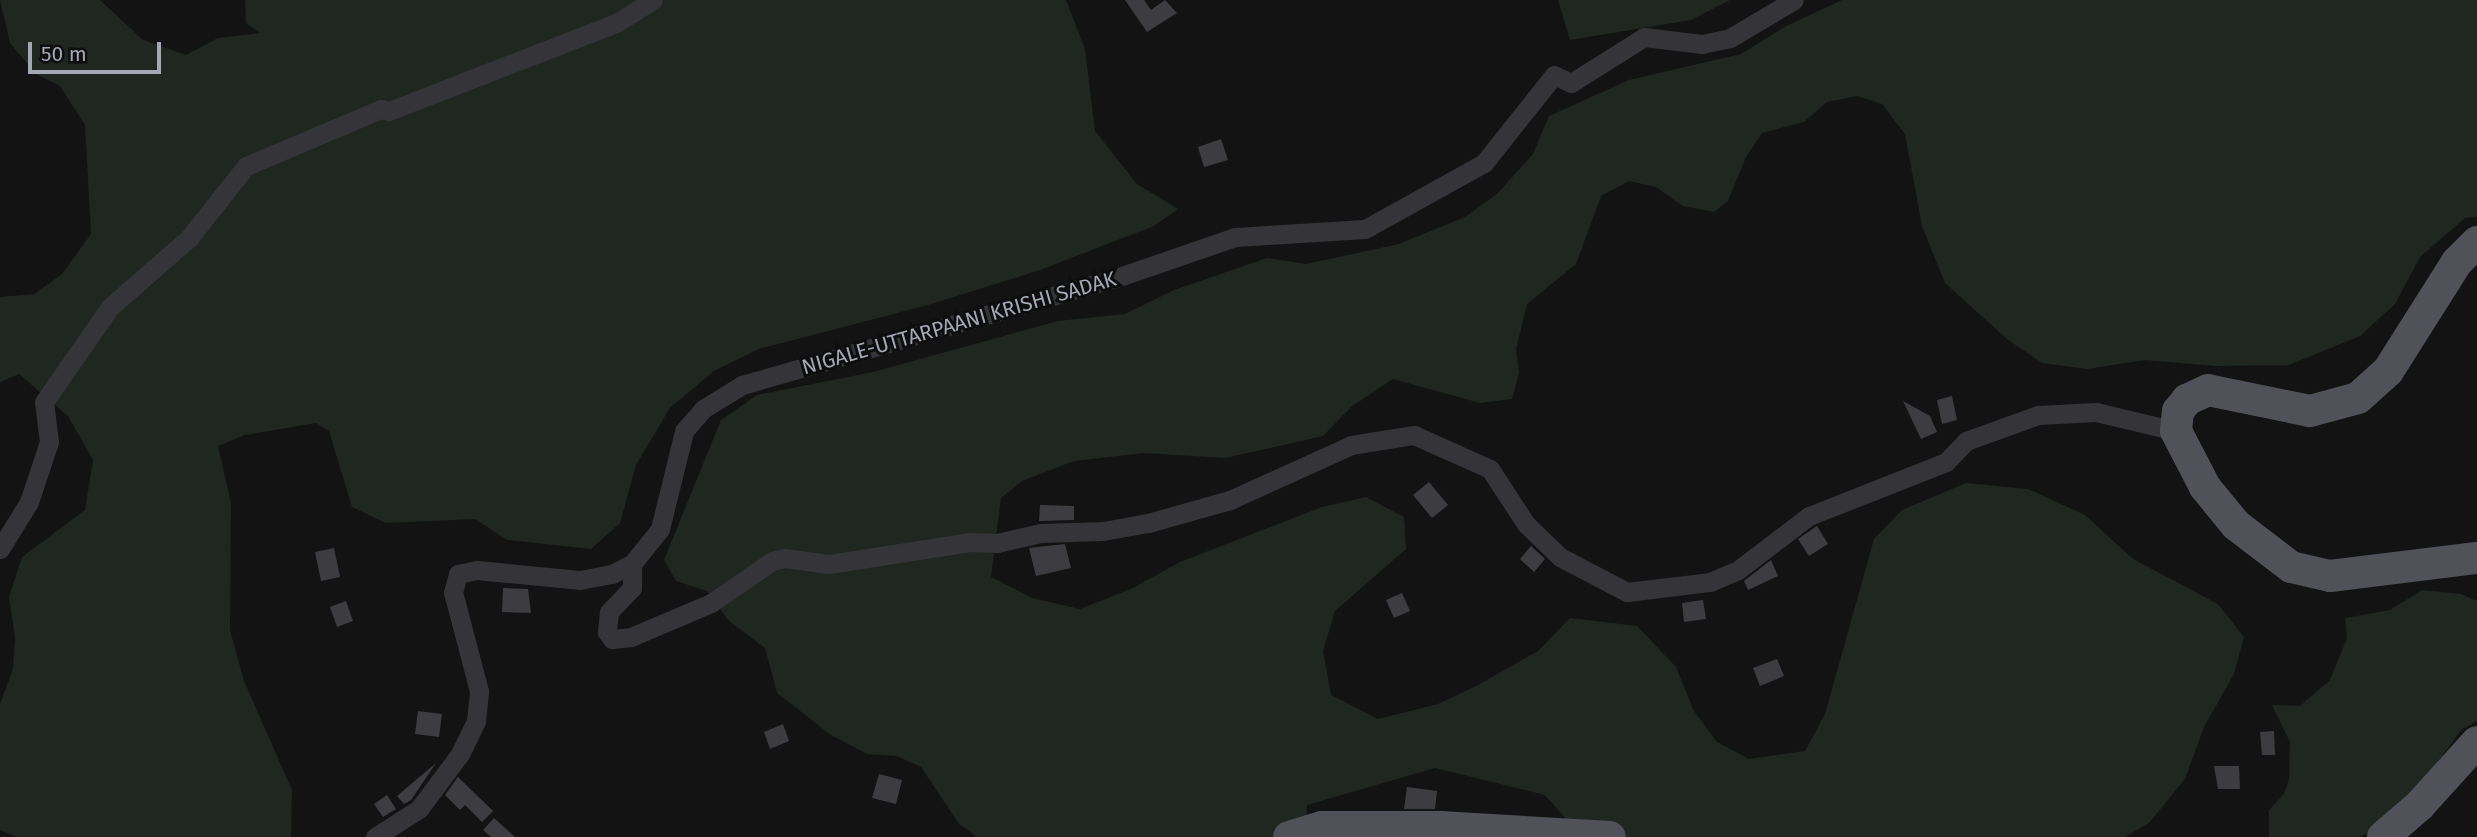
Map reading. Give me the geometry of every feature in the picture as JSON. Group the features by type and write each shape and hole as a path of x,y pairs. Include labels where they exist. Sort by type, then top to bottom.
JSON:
{"main road":[{"path":"2477,242 2456,262 2388,370 2358,398 2311,411 2208,390 2187,400 2178,411 2176,431 2206,487 2236,525 2291,567 2330,576 2477,558"},
{"path":"2383,837 2410,815 2477,742"},
{"path":"1289,837 1322,827 1440,827 1610,837"}],"street":[{"path":"0,549 29,502 49,442 44,402 110,307 189,238 246,166 381,109 389,111 618,22 653,0"},
{"name":"NIGALE-UTTARPAANI KRISHI SADAK","path":"632,565 660,529 684,431 703,409 742,385 1116,278 1236,237 1365,229 1484,163 1554,75 1571,83 1644,37 1702,44 1730,38 1794,0"},
{"path":"375,837 419,809 460,754 476,721 479,691 453,592 458,574 477,570 580,580 612,575 632,565 632,589 609,612 607,632 612,639 631,637 711,603 772,561 785,558 829,564 969,542 997,543 1041,533 1103,531 1148,523 1230,500 1351,445 1414,435 1490,470 1526,524 1560,557 1627,592 1710,582 1738,570 1809,516 1946,462 1966,441 2038,415 2096,412 2176,431"}],"shaded area":[{"path":"0,0 100,0 143,40 186,55 218,38 260,33 246,23 245,0 1066,0 1085,49 1095,131 1137,184 1178,209 1154,226 1040,270 928,305 759,349 714,371 670,408 636,465 620,523 591,549 507,540 475,519 386,523 352,507 329,431 316,423 245,435 218,446 231,503 230,630 244,681 292,790 291,837 16,837 0,830 0,704 13,669 15,637 9,597 22,557 85,510 93,460 68,416 19,374 0,382 0,297 34,294 62,274 91,234 85,125 60,86 36,74 10,43"},
{"path":"1558,0 1730,0 1691,20 1570,40"},
{"path":"1842,0 2477,0 2477,217 2465,218 2420,257 2395,304 2360,336 2289,365 2216,366 2145,360 2087,369 2042,363 2007,339 1945,283 1922,226 1905,134 1882,104 1857,96 1827,102 1804,122 1762,133 1746,157 1728,201 1714,212 1683,206 1656,187 1629,181 1601,196 1576,264 1527,304 1516,349 1519,373 1512,399 1480,403 1393,379 1351,407 1323,436 1225,458 1144,453 1074,461 1022,481 1001,498 991,577 1032,598 1080,609 1133,588 1180,562 1322,507 1366,497 1404,517 1406,549 1335,611 1323,651 1331,695 1378,719 1438,704 1478,685 1538,651 1570,618 1637,626 1676,667 1694,711 1717,742 1749,759 1805,751 1825,714 1874,539 1902,510 1966,483 2028,489 2085,515 2133,559 2218,604 2244,637 2234,674 2204,727 2185,779 2149,823 2125,837 1582,837 1545,795 1435,768 1307,805 1305,837 977,837 959,824 921,767 897,756 867,754 831,735 777,693 765,648 728,620 707,591 676,581 664,560 721,420 757,395 873,372 1058,321 1125,314 1174,290 1267,258 1306,264 1399,244 1465,217 1497,194 1533,154 1549,116 1629,80 1741,54 1786,26"},
{"path":"2422,590 2461,594 2477,601 2477,721 2461,730 2403,810 2377,829 2360,837 2269,837 2269,810 2284,794 2289,779 2290,742 2272,705 2300,706 2330,680 2347,638 2345,618 2390,610"}],"building":[{"path":"1125,0 1144,0 1151,10 1165,0 1177,13 1147,32"},
{"path":"1221,139 1228,160 1204,167 1198,147"},
{"path":"1952,396 1957,420 1942,424 1937,400"},
{"path":"1903,401 1930,416 1937,432 1921,439"},
{"path":"1429,482 1448,505 1432,518 1413,495"},
{"path":"1040,505 1074,506 1074,520 1039,521"},
{"path":"1817,526 1828,544 1809,556 1798,539"},
{"path":"1065,544 1071,568 1036,576 1029,548"},
{"path":"1531,546 1545,559 1534,572 1520,559"},
{"path":"334,548 340,577 321,581 315,552"},
{"path":"1771,560 1778,576 1748,590 1744,581"},
{"path":"503,588 528,589 531,613 502,612"},
{"path":"1402,593 1410,611 1394,618 1386,600"},
{"path":"1703,600 1706,619 1684,622 1682,603"},
{"path":"346,601 353,621 337,627 330,607"},
{"path":"1777,659 1784,676 1760,686 1753,668"},
{"path":"418,711 442,714 439,737 415,734"},
{"path":"783,724 789,741 770,749 764,732"},
{"path":"2274,731 2275,755 2262,755 2260,732"},
{"path":"436,763 411,800 404,804 397,796"},
{"path":"2214,766 2239,766 2240,789 2218,789"},
{"path":"879,774 902,780 896,804 872,798"},
{"path":"458,777 493,811 482,822 465,805 460,810 445,795"},
{"path":"1407,787 1437,791 1435,809 1404,809"},
{"path":"387,795 396,809 383,817 374,804"},
{"path":"494,818 515,837 491,837 483,830"}]}
